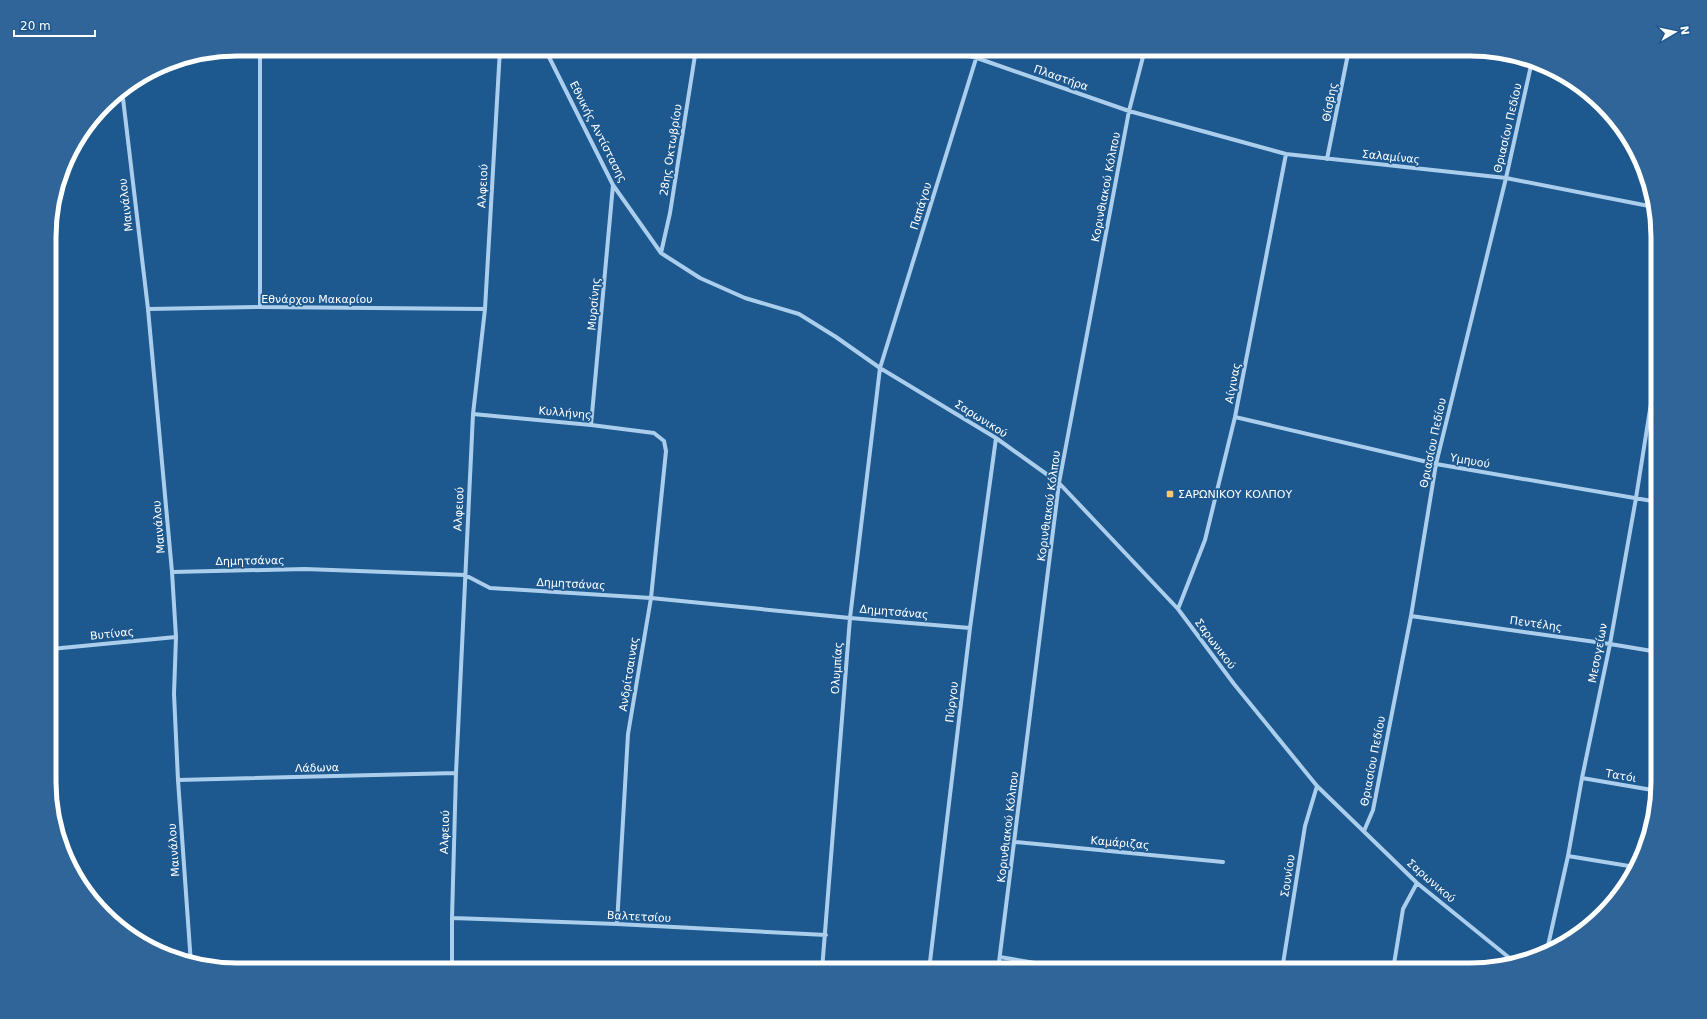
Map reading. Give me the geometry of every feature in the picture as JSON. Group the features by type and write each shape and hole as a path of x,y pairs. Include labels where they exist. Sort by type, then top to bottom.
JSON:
{"street":[{"path":"260,56 260,307"},
{"name":"Αλφειού","path":"452,963 456,774 473,414 486,309 500,56"},
{"name":"Εθνικής Αντίστασης","path":"548,56 613,185 661,253 700,278 745,298 799,314 836,337 880,368"},
{"name":"28ης Οκτωβρίου","path":"661,253 670,214 695,56"},
{"name":"Πλαστήρα","path":"969,56 1129,110"},
{"name":"Κορινθιακού Κόλπου","path":"999,963 1059,483 1129,110 1143,56"},
{"name":"Θίσβης","path":"1327,160 1349,56"},
{"name":"Παπάγου","path":"880,368 977,58"},
{"name":"Θριασίου Πεδίου","path":"1364,830 1373,810 1411,616 1436,464 1506,178 1531,67"},
{"name":"Μαινάλου","path":"123,97 148,309 172,572 176,637 174,694 178,780 191,957"},
{"name":"Σαλαμίνας","path":"1129,110 1286,154 1327,160 1506,178 1648,206"},
{"name":"Αίγινας","path":"1178,610 1205,540 1235,417 1286,154"},
{"name":"Μυρσίνης","path":"591,424 613,185"},
{"name":"Εθνάρχου Μακαρίου","path":"148,309 260,307 486,309"},
{"name":"Σαρωνικού","path":"880,368 996,438 1059,483 1178,610 1234,684 1318,786 1417,883 1510,959"},
{"name":"Ολυμπίας","path":"823,963 850,618 880,368"},
{"name":"Μεσογείων","path":"1548,945 1568,856 1582,778 1610,644 1651,403"},
{"name":"Κυλλήνης","path":"473,414 591,424 654,433"},
{"name":"Υμηυού","path":"1235,417 1436,464 1651,501"},
{"name":"Ανδρίτσαινας","path":"617,924 628,734 651,598 666,451 664,441 654,433"},
{"name":"Πύργου","path":"930,963 970,628 996,438"},
{"name":"Δημητσάνας","path":"172,572 305,569 465,575 490,588 651,598 850,618 970,628"},
{"name":"Πεντέλης","path":"1411,616 1651,651"},
{"name":"Βυτίνας","path":"56,649 176,637"},
{"name":"Λάδωνα","path":"178,780 456,774"},
{"name":"Τατόι","path":"1582,778 1651,791"},
{"name":"Σουνίου","path":"1283,963 1305,826 1318,786"},
{"name":"Καμάριζας","path":"1015,842 1223,862"},
{"path":"1568,856 1630,866"},
{"path":"1394,963 1403,909 1417,883"},
{"name":"Βαλτετσίου","path":"452,918 617,924 826,935"},
{"path":"1000,957 1036,963"}],"place":[{"name":"ΣΑΡΩΝΙΚΟΥ ΚΟΛΠΟΥ","path":"1170,494"}]}
